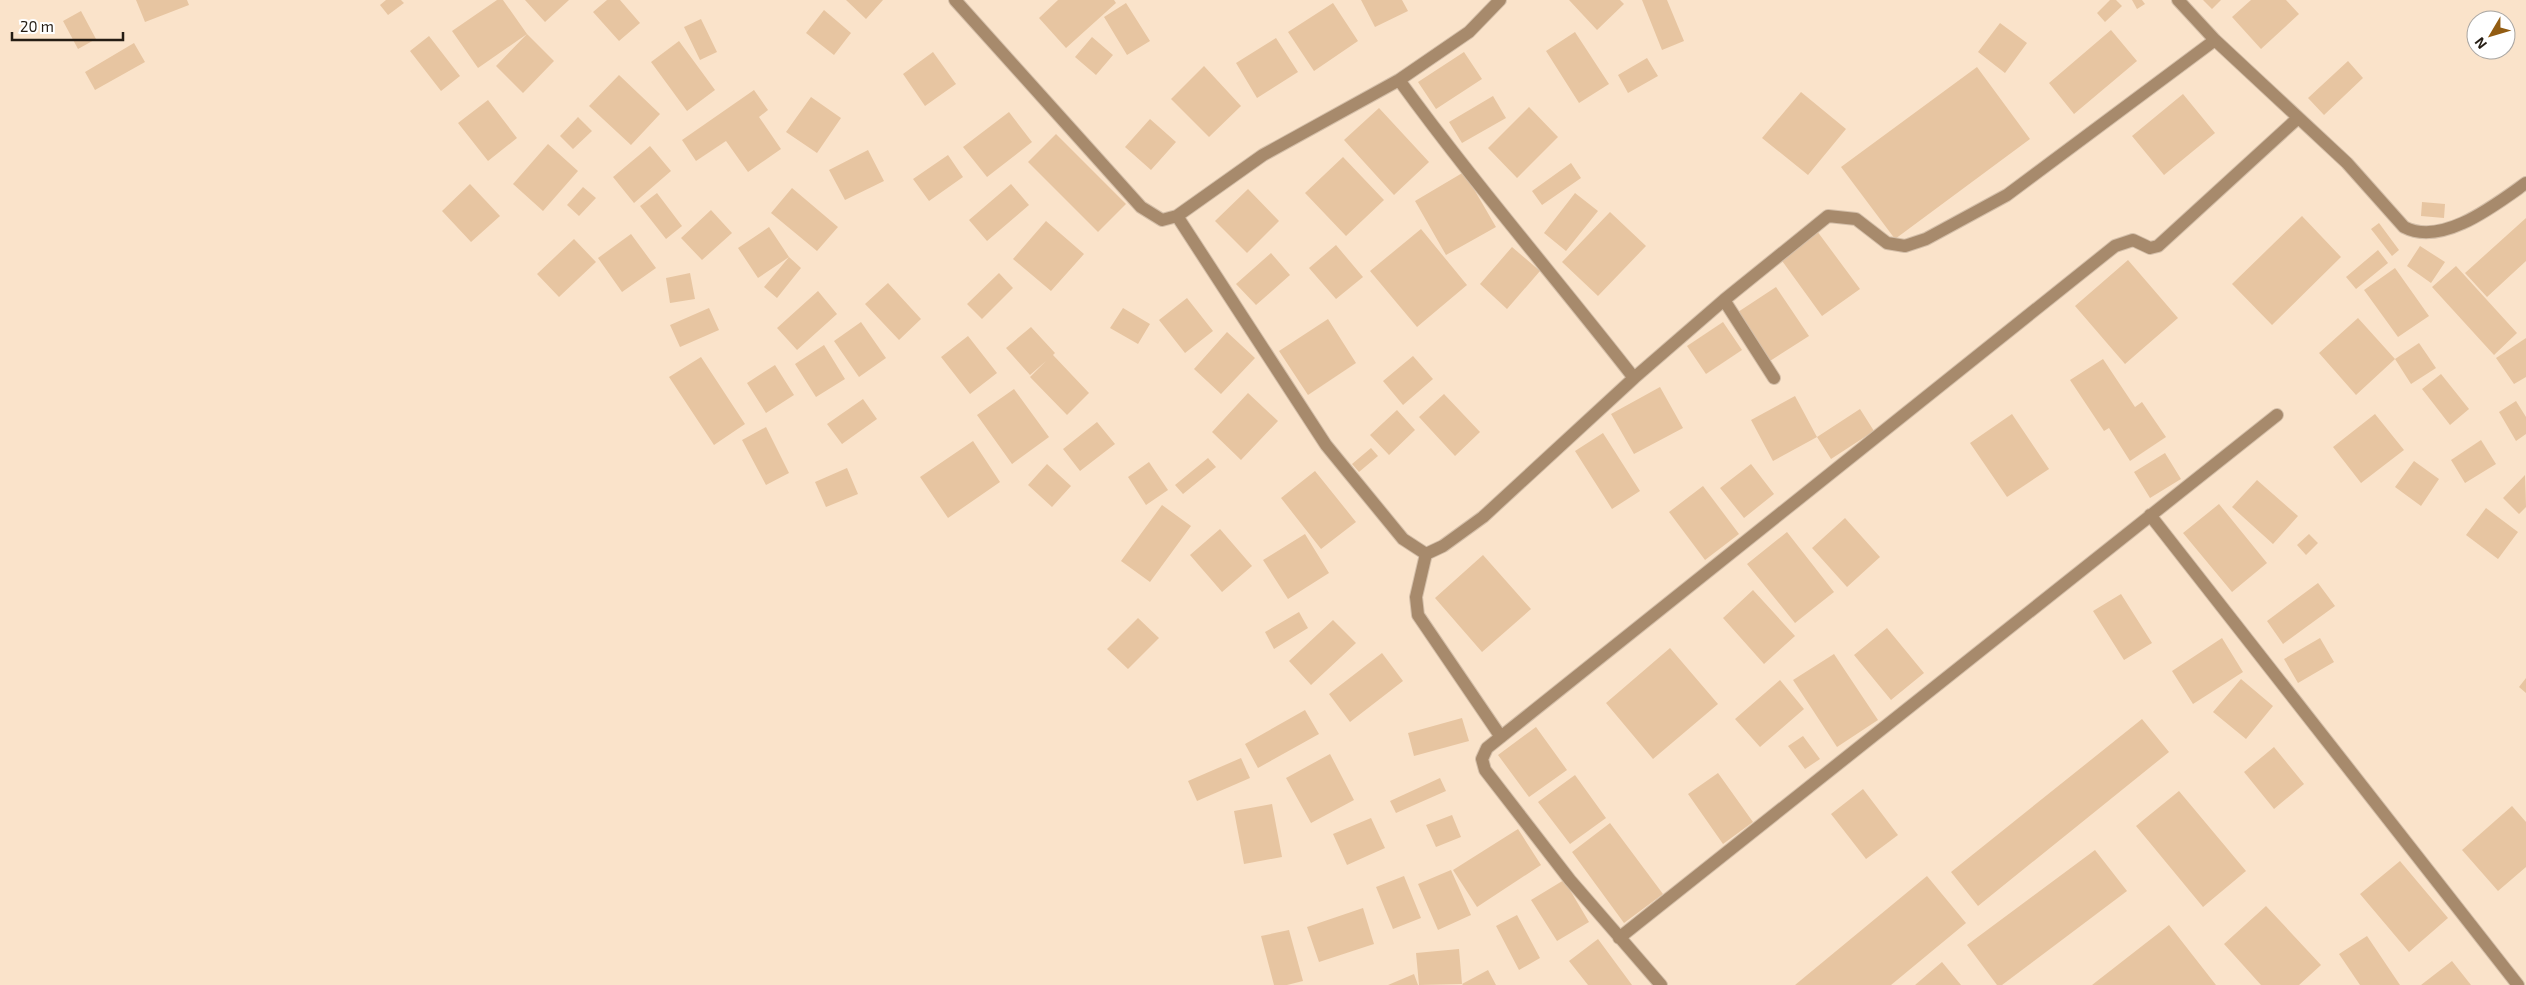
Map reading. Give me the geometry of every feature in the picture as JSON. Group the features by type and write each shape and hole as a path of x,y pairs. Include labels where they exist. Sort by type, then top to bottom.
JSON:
{"street":[{"path":"955,0 1140,207 1162,220 1177,216 1263,154 1399,80 1469,32 1500,0"},
{"path":"2178,0 2215,40 2347,163 2404,227 2416,233 2435,233 2450,229 2497,203 2526,183"},
{"path":"1426,554 1443,546 1483,517 1634,378 1724,300 1828,216 1856,219 1887,243 1905,246 1934,234 2007,195 2215,40"},
{"path":"1399,80 1451,152 1504,213 1634,378"},
{"path":"1661,985 1570,880 1485,770 1482,759 1484,752 2115,246 2133,240 2150,248 2158,246 2298,118"},
{"path":"1177,216 1326,445 1403,539 1426,554"},
{"path":"1724,300 1774,378"},
{"path":"1619,938 2277,415"},
{"path":"2150,515 2518,985"},
{"path":"1426,554 1416,597 1418,615 1501,737"}],"building":[{"path":"136,0 187,0 189,5 145,22"},
{"path":"386,0 401,0 404,3 388,15 380,5"},
{"path":"497,0 503,0 527,34 478,68 452,31"},
{"path":"525,0 569,0 545,22"},
{"path":"607,0 620,0 640,23 619,41 593,12"},
{"path":"846,0 883,0 866,19"},
{"path":"1058,0 1114,0 1116,3 1066,48 1039,18"},
{"path":"1361,0 1402,0 1408,11 1375,27"},
{"path":"1569,0 1620,0 1624,4 1597,30"},
{"path":"1642,0 1667,0 1684,41 1662,50"},
{"path":"2110,0 2116,0 2122,6 2105,22 2097,13"},
{"path":"2132,0 2142,0 2145,4 2137,9"},
{"path":"2203,0 2221,0 2212,9"},
{"path":"2251,0 2286,0 2299,14 2261,49 2232,17"},
{"path":"1126,3 1150,41 1127,55 1104,17"},
{"path":"1333,3 1358,41 1314,71 1288,32"},
{"path":"824,10 851,33 834,55 806,33"},
{"path":"81,11 96,39 78,49 63,21"},
{"path":"701,19 717,52 700,60 684,27"},
{"path":"2000,23 2027,43 2005,73 1978,52"},
{"path":"2111,30 2137,61 2074,114 2049,83"},
{"path":"1575,32 1609,84 1579,103 1546,51"},
{"path":"527,34 554,61 523,93 496,66"},
{"path":"429,36 460,76 441,91 410,51"},
{"path":"1092,37 1113,55 1096,75 1075,57"},
{"path":"1276,38 1298,72 1257,98 1236,63"},
{"path":"679,41 715,90 687,111 651,62"},
{"path":"134,43 145,62 95,90 85,72"},
{"path":"933,52 956,84 925,106 903,74"},
{"path":"1464,52 1482,79 1436,109 1418,82"},
{"path":"1647,58 1658,76 1628,93 1618,75"},
{"path":"2348,61 2363,78 2324,115 2308,98"},
{"path":"1204,66 1241,106 1209,137 1171,99"},
{"path":"1977,67 2030,139 1895,239 1841,167"},
{"path":"619,75 660,114 631,145 589,106"},
{"path":"754,90 768,110 759,117 781,149 748,172 726,141 696,161 682,140"},
{"path":"1801,92 1846,129 1808,175 1762,138"},
{"path":"2183,94 2215,133 2164,175 2132,136"},
{"path":"1493,96 1506,118 1462,143 1449,122"},
{"path":"811,97 841,118 817,153 786,132"},
{"path":"488,100 517,138 488,161 458,123"},
{"path":"1529,107 1558,137 1517,178 1488,148"},
{"path":"1379,108 1429,162 1394,195 1344,140"},
{"path":"1009,112 1032,142 987,177 963,147"},
{"path":"578,117 592,131 573,149 560,136"},
{"path":"1150,119 1176,142 1151,170 1125,147"},
{"path":"1056,134 1126,204 1098,232 1028,162"},
{"path":"548,144 578,171 543,211 513,184"},
{"path":"650,146 671,171 634,203 613,177"},
{"path":"868,150 884,181 845,200 829,170"},
{"path":"948,155 963,177 929,201 913,179"},
{"path":"1343,157 1384,200 1346,236 1305,193"},
{"path":"1571,163 1581,178 1542,205 1532,191"},
{"path":"1464,172 1496,227 1446,255 1415,201"},
{"path":"470,184 500,216 471,242 442,211"},
{"path":"1011,184 1029,205 987,241 969,220"},
{"path":"583,187 596,198 579,216 567,205"},
{"path":"792,188 838,227 817,251 771,213"},
{"path":"1248,189 1279,221 1247,253 1215,221"},
{"path":"657,193 682,226 666,239 640,206"},
{"path":"1575,193 1598,211 1566,251 1544,233"},
{"path":"2422,202 2445,204 2444,218 2421,216"},
{"path":"711,210 732,233 702,260 681,238"},
{"path":"1610,212 1646,246 1598,296 1562,262"},
{"path":"2302,216 2341,257 2272,325 2232,284"},
{"path":"2526,218 2526,261 2487,297 2465,273"},
{"path":"1046,221 1084,254 1051,291 1013,259"},
{"path":"2379,223 2399,250 2392,256 2371,229"},
{"path":"769,227 789,257 758,278 738,248"},
{"path":"1421,229 1467,285 1417,327 1370,271"},
{"path":"1817,231 1860,289 1822,316 1780,258"},
{"path":"631,234 656,268 622,292 598,258"},
{"path":"574,239 596,262 559,297 537,274"},
{"path":"1336,245 1363,277 1336,299 1309,268"},
{"path":"2420,246 2445,262 2431,283 2407,266"},
{"path":"1512,247 1540,271 1507,309 1480,284"},
{"path":"2378,250 2388,263 2356,289 2346,277"},
{"path":"1271,253 1290,275 1256,305 1236,284"},
{"path":"789,257 801,268 777,298 764,287"},
{"path":"2128,260 2178,318 2125,364 2075,306"},
{"path":"2456,266 2517,333 2494,355 2432,287"},
{"path":"2395,268 2429,316 2398,337 2364,290"},
{"path":"690,273 695,299 670,303 666,278"},
{"path":"999,273 1013,288 982,319 967,304"},
{"path":"888,283 921,319 899,340 865,304"},
{"path":"1776,287 1809,336 1770,361 1738,312"},
{"path":"818,291 837,314 797,350 777,328"},
{"path":"1187,298 1213,331 1185,353 1159,320"},
{"path":"709,308 719,330 680,347 670,325"},
{"path":"1123,308 1150,324 1138,344 1110,328"},
{"path":"2358,318 2395,359 2356,395 2319,353"},
{"path":"1328,319 1356,363 1308,395 1279,351"},
{"path":"861,322 886,358 859,377 834,341"},
{"path":"1723,322 1742,350 1706,374 1687,346"},
{"path":"1031,327 1055,353 1053,355 1089,393 1067,415 1030,377 1046,361 1030,375 1006,348"},
{"path":"1227,332 1255,358 1221,394 1194,369"},
{"path":"968,336 997,373 970,394 941,357"},
{"path":"2526,338 2526,377 2514,384 2496,358"},
{"path":"2419,343 2436,368 2411,384 2395,359"},
{"path":"824,345 845,379 816,397 795,364"},
{"path":"1413,356 1433,379 1403,405 1383,381"},
{"path":"701,357 745,424 714,445 669,377"},
{"path":"2103,359 2135,407 2142,402 2166,437 2130,461 2109,428 2104,431 2070,380"},
{"path":"775,365 794,395 766,413 747,383"},
{"path":"2441,374 2469,409 2450,425 2422,389"},
{"path":"1660,387 1683,428 1634,454 1611,414"},
{"path":"1014,389 1049,437 1012,464 977,415"},
{"path":"1248,393 1278,421 1241,460 1212,432"},
{"path":"1444,394 1480,432 1455,456 1419,417"},
{"path":"1795,396 1817,437 1773,461 1751,420"},
{"path":"863,399 877,419 842,444 827,424"},
{"path":"2516,401 2526,417 2526,434 2516,441 2499,412"},
{"path":"1860,409 1874,431 1831,459 1817,437"},
{"path":"1397,410 1415,430 1389,455 1370,435"},
{"path":"2012,414 2049,469 2007,497 1970,443"},
{"path":"2375,414 2404,450 2361,483 2333,447"},
{"path":"1097,422 1115,444 1080,471 1063,449"},
{"path":"766,427 789,473 766,485 742,440"},
{"path":"1603,433 1640,491 1612,509 1575,451"},
{"path":"2481,440 2496,464 2465,483 2451,460"},
{"path":"973,441 1000,482 948,518 920,477"},
{"path":"1371,448 1378,456 1359,472 1352,464"},
{"path":"2165,453 2181,479 2150,498 2134,472"},
{"path":"1208,458 1216,467 1183,494 1175,485"},
{"path":"2414,461 2439,479 2421,506 2395,487"},
{"path":"1149,462 1168,490 1146,505 1128,477"},
{"path":"1047,464 1071,486 1052,507 1028,485"},
{"path":"1751,464 1774,494 1744,518 1720,488"},
{"path":"847,468 858,494 826,507 815,482"},
{"path":"1315,471 1356,522 1321,549 1281,498"},
{"path":"2525,475 2526,507 2519,514 2503,498"},
{"path":"2257,480 2298,516 2273,544 2232,507"},
{"path":"1703,486 1739,534 1705,560 1669,512"},
{"path":"2219,504 2267,563 2232,592 2183,533"},
{"path":"1162,505 1191,526 1150,582 1121,561"},
{"path":"2486,508 2518,532 2498,559 2466,535"},
{"path":"1845,518 1880,557 1847,587 1812,548"},
{"path":"1220,529 1252,566 1222,592 1190,555"},
{"path":"1787,532 1834,592 1795,623 1747,564"},
{"path":"1305,534 1329,573 1288,599 1263,560"},
{"path":"2309,534 2318,543 2306,555 2297,545"},
{"path":"1483,555 1531,609 1482,652 1435,598"},
{"path":"2318,583 2335,606 2283,644 2267,621"},
{"path":"1753,590 1795,636 1764,664 1723,618"},
{"path":"2121,594 2152,643 2124,660 2093,611"},
{"path":"1299,612 1308,628 1274,649 1265,632"},
{"path":"1138,618 1159,638 1128,669 1107,649"},
{"path":"1333,620 1356,643 1311,685 1289,661"},
{"path":"1887,628 1924,673 1891,700 1854,655"},
{"path":"2222,638 2243,672 2193,704 2172,671"},
{"path":"2320,638 2334,662 2298,683 2284,659"},
{"path":"1670,648 1718,704 1653,759 1606,703"},
{"path":"1382,653 1403,681 1350,722 1329,694"},
{"path":"1834,654 1878,720 1837,747 1793,680"},
{"path":"2526,678 2526,693 2519,687"},
{"path":"2241,679 2273,706 2246,739 2213,712"},
{"path":"1780,680 1804,709 1760,747 1735,719"},
{"path":"1305,710 1319,734 1258,768 1245,744"},
{"path":"1462,718 1469,741 1414,756 1408,733"},
{"path":"2142,719 2169,752 1978,906 1951,872"},
{"path":"1536,727 1567,770 1529,797 1498,755"},
{"path":"1803,736 1820,759 1805,769 1788,746"},
{"path":"2274,747 2304,784 2274,809 2244,772"},
{"path":"1330,754 1354,800 1311,823 1286,778"},
{"path":"1241,758 1250,778 1197,801 1188,781"},
{"path":"1718,773 1753,822 1723,844 1688,794"},
{"path":"1575,775 1606,818 1570,844 1538,802"},
{"path":"1440,778 1446,791 1396,813 1390,801"},
{"path":"1863,789 1898,835 1866,859 1831,814"},
{"path":"2179,791 2246,871 2203,907 2136,826"},
{"path":"1272,804 1282,857 1244,864 1234,811"},
{"path":"2512,806 2526,822 2526,867 2498,891 2462,850"},
{"path":"1452,815 1461,837 1436,847 1426,825"},
{"path":"1371,818 1385,848 1347,865 1333,834"},
{"path":"1610,823 1663,894 1624,923 1572,852"},
{"path":"1518,829 1541,865 1477,907 1453,870"},
{"path":"2095,850 2127,891 2002,985 1997,985 1967,945"},
{"path":"2400,861 2448,918 2409,952 2360,894"},
{"path":"1451,870 1471,915 1438,930 1418,884"},
{"path":"1404,876 1421,918 1393,929 1376,887"},
{"path":"1927,876 1966,923 1891,985 1795,985"},
{"path":"1564,880 1589,922 1557,941 1531,900"},
{"path":"2266,906 2321,965 2299,985 2261,985 2224,944"},
{"path":"1363,908 1374,944 1319,962 1307,927"},
{"path":"1517,915 1540,958 1519,970 1496,926"},
{"path":"2169,925 2216,985 2092,985"},
{"path":"1289,930 1303,981 1287,985 1274,985 1261,936"},
{"path":"2367,936 2400,985 2360,985 2339,954"},
{"path":"1598,939 1632,985 1588,985 1569,961"},
{"path":"1459,949 1462,984 1419,985 1416,953"},
{"path":"2452,961 2471,985 2421,985"},
{"path":"1942,962 1961,985 1915,985"},
{"path":"1488,970 1496,985 1462,984"},
{"path":"1414,974 1418,985 1388,985"}]}
